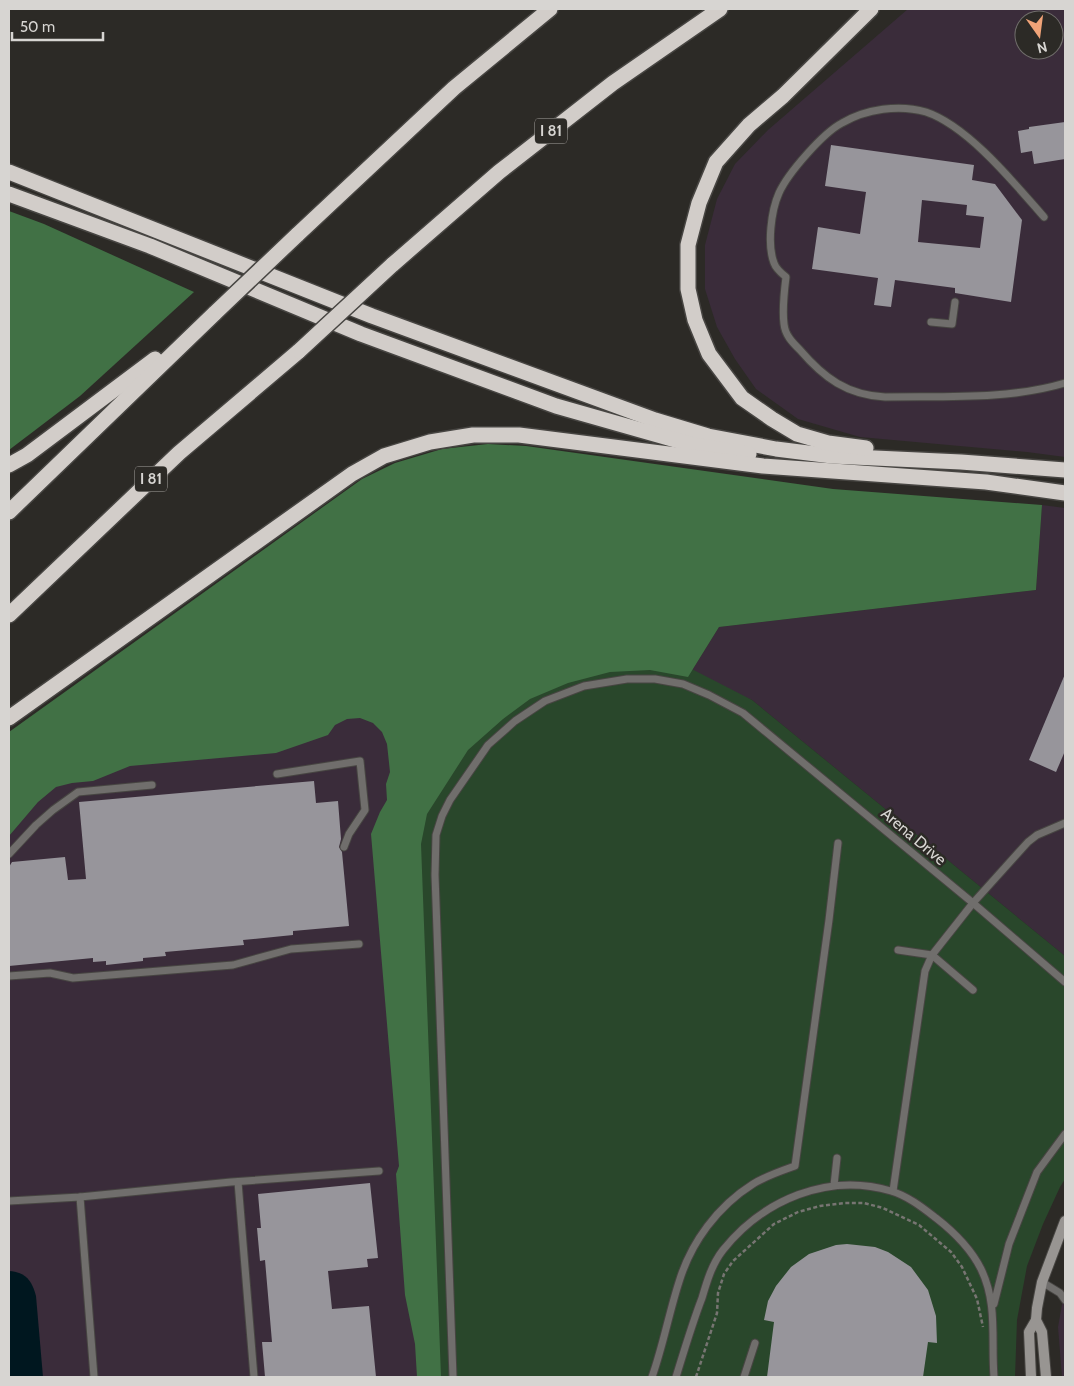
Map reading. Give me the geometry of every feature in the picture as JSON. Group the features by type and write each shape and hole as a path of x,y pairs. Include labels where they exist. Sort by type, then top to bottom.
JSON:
{"highway":[{"path":"9,512 211,316 454,88 550,9"},
{"name":"I 81","path":"9,615 179,453 299,351 392,265 499,172 613,83 720,9"},
{"path":"871,9 783,96 749,126 716,162 699,203 688,245 688,289 695,320 709,354 742,398 772,420 798,434 828,443 961,462"},
{"path":"9,172 372,316 655,420 708,436 776,449 832,456 961,462 1065,470"},
{"path":"9,194 150,246 361,334 556,406 693,445 814,464 960,480"},
{"path":"9,465 28,455 211,316"},
{"path":"9,718 352,474 384,456 430,442 473,435 519,435 764,466 986,482 1065,493"}],"main road":[{"path":"1031,1377 1029,1332 1036,1320 1042,1282 1064,1225"},
{"path":"1036,1320 1042,1332 1046,1377"}],"lane":[{"path":"1044,216 1007,175 962,132 926,112 904,108 889,108 856,116 840,124 826,135 787,179 779,193 775,207 770,236 771,254 774,265 786,277 784,325 788,337 815,368 834,382 855,392 885,397 1006,395 1052,387 1065,382"},
{"path":"931,322 952,324 955,302"},
{"name":"Arena Drive","path":"453,1377 435,860 436,834 450,800 488,746 515,721 545,701 584,686 627,680 656,679 683,684 710,695 744,713 974,903 1065,982"},
{"path":"277,774 360,761 366,810 349,834 344,847"},
{"path":"9,854 36,824 78,792 152,785"},
{"path":"893,1191 925,971 932,955 974,903 1028,842 1037,835 1065,823"},
{"path":"652,1377 661,1351 679,1281 692,1249 703,1232 722,1209 749,1187 767,1177 795,1166 838,843"},
{"path":"9,976 50,973 73,978 233,965 291,949 359,944"},
{"path":"898,950 932,955 973,990"},
{"path":"993,1315 994,1299 1000,1276 1018,1220 1037,1172 1065,1134"},
{"path":"834,1185 837,1158"},
{"path":"9,1201 80,1197 379,1171"},
{"path":"238,1182 254,1377"},
{"path":"676,1377 710,1274 722,1251 736,1235 767,1210 808,1191 834,1185 893,1191 918,1204 944,1224 972,1255 987,1285 991,1299 994,1332 994,1377"},
{"path":"80,1197 94,1377"},
{"path":"1042,1282 1060,1293 1065,1300"},
{"path":"744,1377 755,1342"}],"path":[{"path":"696,1377 717,1313 718,1293 724,1274 733,1261 774,1224 798,1212 820,1206 844,1203 864,1204 883,1208 919,1225 951,1252 962,1266 977,1299 983,1328 994,1332"}],"shaded area":[{"path":"908,9 1065,9 1065,457 860,437 798,419 756,389 735,359 717,327 705,289 705,245 717,199 735,164 768,130"},
{"path":"1042,505 1065,508 1065,956 752,700 688,677 719,627 1036,590"},
{"path":"388,706 435,1377 9,1377 9,809 59,754"},
{"path":"1065,1288 1065,1377 1062,1377 1058,1327"}],"green space":[{"path":"9,211 44,224 194,292 80,396 9,450"},
{"path":"488,444 526,446 833,489 1042,505 1036,590 719,627 688,677 650,670 610,672 568,683 530,699 503,719 468,750 427,814 421,844 441,1377 417,1377 415,1344 405,1295 396,1174 399,1166 371,834 387,800 386,784 390,772 387,744 382,732 373,723 360,718 347,719 335,725 328,735 276,753 130,766 93,781 56,787 38,802 9,836 9,732 362,479 395,463 442,449"},
{"path":"649,647 752,700 1065,956 1065,1179 1043,1224 1027,1266 1017,1320 1015,1377 439,1377 409,887 423,763 484,696"}],"water":[{"path":"9,1271 24,1275 30,1282 36,1296 43,1377 9,1377"}],"building":[{"path":"1065,122 1065,159 1034,164 1032,151 1021,153 1018,131 1029,129 1029,127"},
{"path":"831,145 974,165 972,180 995,184 1022,220 1011,302 955,293 955,288 895,280 891,307 874,305 878,278 812,269 818,227 860,234 866,192 825,186","holes":["922,200 967,205 966,215 984,217 980,248 918,242"]},
{"path":"1065,674 1065,751 1056,772 1029,760"},
{"path":"314,781 316,803 338,801 341,839 339,847 342,852 349,926 293,931 293,935 243,940 244,945 165,952 166,956 143,958 143,961 106,965 106,961 93,962 93,958 9,966 9,867 12,862 65,857 68,880 86,879 79,802"},
{"path":"370,1183 378,1258 367,1259 368,1267 328,1271 332,1309 369,1306 376,1377 265,1377 262,1342 272,1342 265,1260 260,1261 257,1228 261,1228 258,1194"},
{"path":"847,1244 875,1247 888,1252 911,1267 928,1290 936,1316 937,1343 928,1342 923,1377 767,1377 774,1322 764,1320 768,1301 776,1286 791,1267 809,1254 836,1245"}]}
